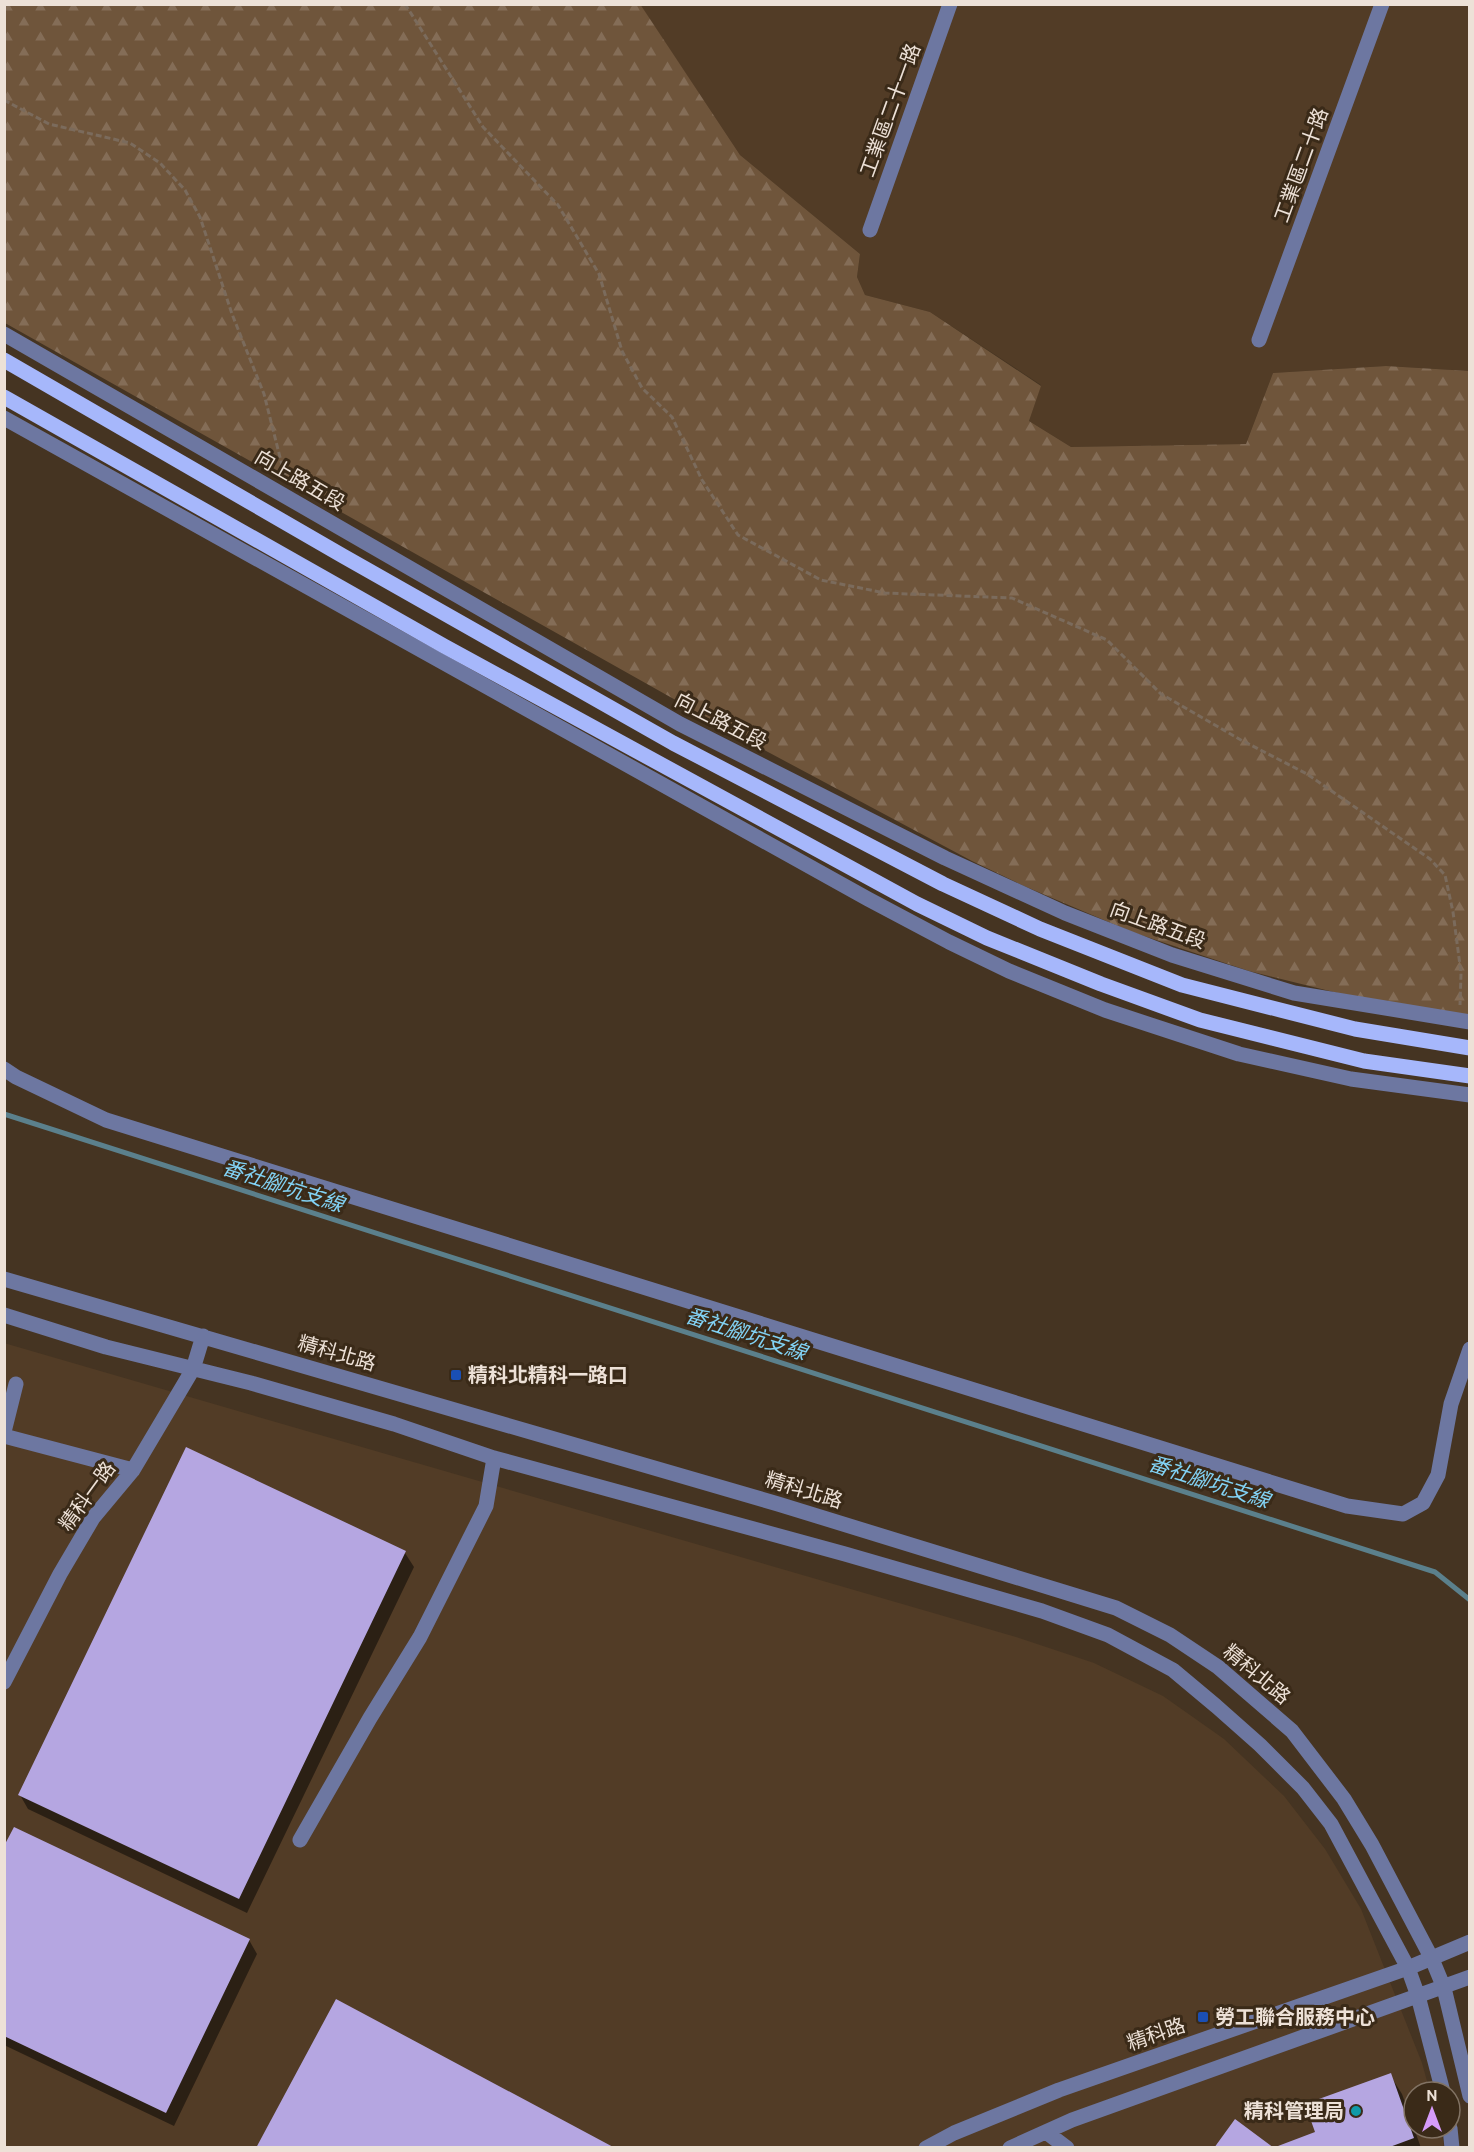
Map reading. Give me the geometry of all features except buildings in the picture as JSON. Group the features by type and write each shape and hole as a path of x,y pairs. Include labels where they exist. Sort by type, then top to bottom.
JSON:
{"main road":[{"name":"向上路五段","path":"4,360 353,562 673,743 943,884 1040,929 1182,985 1355,1029 1470,1048"},
{"path":"4,397 444,646 917,903 987,938 1101,984 1200,1020 1364,1061 1470,1077"}],"street":[{"name":"工業區二十一路","path":"870,231 950,4"},
{"name":"工業區二十路","path":"1259,340 1382,4"},
{"name":"向上路五段","path":"4,334 680,724 945,858 1065,913 1172,955 1294,993 1465,1021"},
{"path":"4,418 868,899 1009,971 1105,1010 1239,1054 1351,1079 1470,1095"},
{"path":"4,1069 106,1120 1347,1506 1403,1514 1423,1503 1438,1475 1451,1404 1470,1349"},
{"name":"精科北路","path":"4,1279 778,1504 1116,1608 1170,1635 1218,1667 1292,1731 1344,1798 1361,1826 1444,1988 1470,2096"},
{"path":"4,1316 106,1347 394,1424 494,1458 834,1550 1042,1611 1108,1635 1173,1670 1260,1745 1303,1788 1336,1834 1410,1973 1440,2080"},
{"name":"精科一路","path":"4,1682 60,1574 87,1528 133,1470 193,1369 203,1336"},
{"path":"16,1384 4,1434 133,1470"},
{"path":"300,1840 370,1718 420,1637 486,1506 494,1458"},
{"name":"精科路","path":"926,2148 954,2133 1059,2090 1410,1973 1470,1942"},
{"path":"1010,2148 1072,2120 1470,1977"},
{"path":"1046,2132 1067,2148"}],"path":[{"path":"405,4 483,127 558,206 599,274 622,351 642,388 672,417 702,480 738,535 821,580 885,593 1012,598 1107,640 1161,694 1241,741 1307,774 1430,859 1445,875 1453,912 1465,1021"},
{"path":"4,100 49,124 130,143 160,163 185,190 200,217 232,314 264,394 290,499"}],"shaded area":[{"path":"640,5 1469,5 1469,371 1386,366 1273,373 1246,444 1071,447 1029,421 1041,385 930,312 865,295 857,277 860,254 740,155"},
{"path":"4,1343 1016,1637 1094,1663 1163,1696 1224,1739 1284,1796 1325,1849 1361,1909 1427,2080 1402,2080 1402,2140 1443,2140 1444,2147 5,2147"}],"green space":[{"path":"640,4 740,155 860,254 857,277 865,295 930,312 1041,386 1029,421 1071,447 1246,444 1273,373 1386,366 1469,371 1469,1015 1370,1001 1249,971 1132,932 1024,886 972,861 768,752 5,323 5,5"}],"waterway":[{"name":"番社腳坑支線","path":"4,1114 1435,1572 1470,1600"}],"place":[{"name":"精科北精科一路口","path":"456,1375"},
{"name":"勞工聯合服務中心","path":"1203,2017"},
{"name":"精科管理局","path":"1356,2111"}]}
